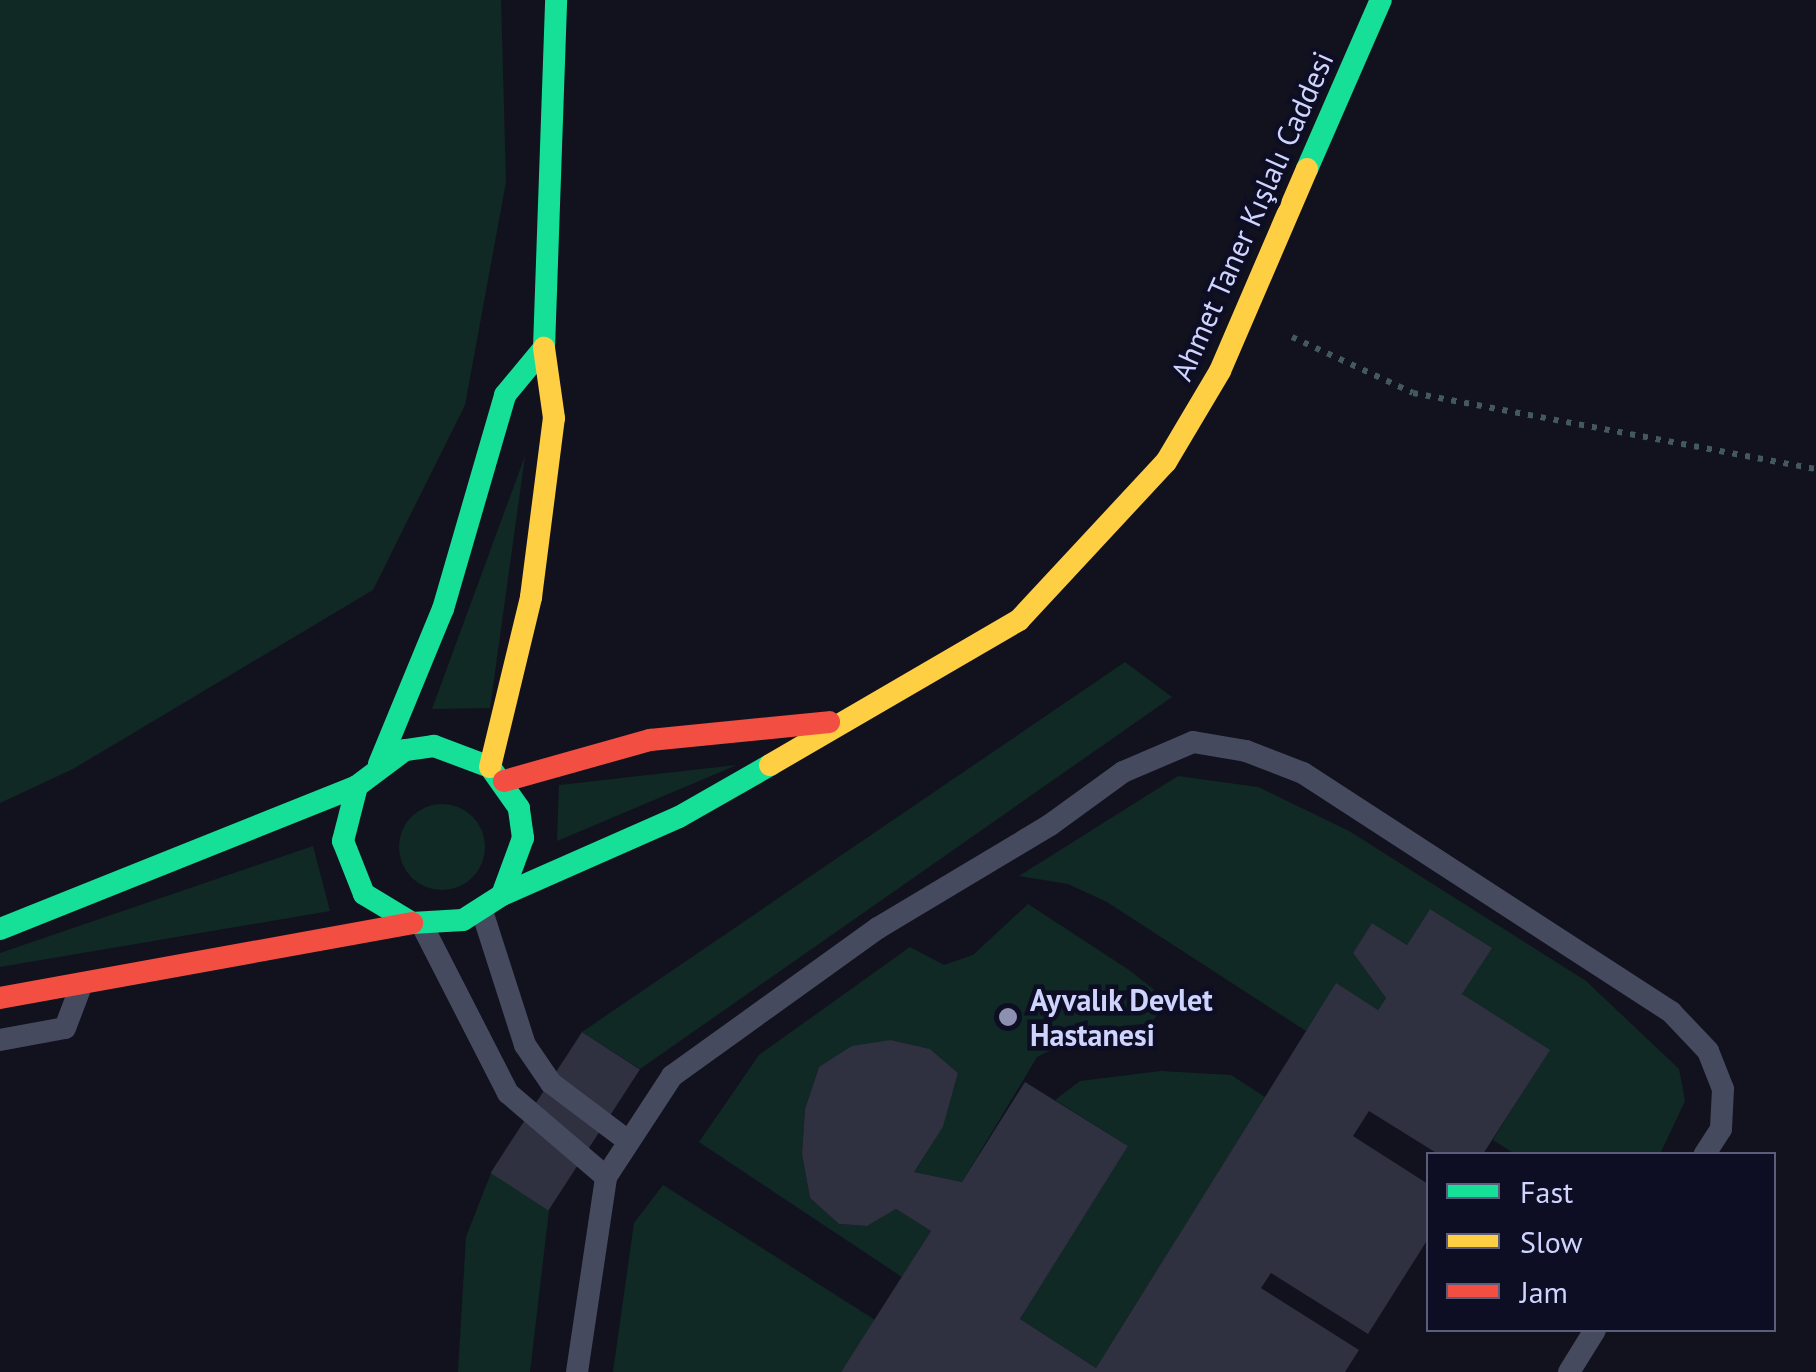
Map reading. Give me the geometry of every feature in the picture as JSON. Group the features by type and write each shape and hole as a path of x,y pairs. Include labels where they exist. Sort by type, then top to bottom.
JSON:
{"main road":[{"path":"379,764 434,746 497,774 531,598 554,418 544,348 556,0"},
{"name":"Ahmet Taner Kışlalı Caddesi","path":"0,998 482,911 502,894 679,817 1019,620 1102,536 1166,462 1245,314 1381,0"},
{"path":"0,929 357,786 379,764 443,609 505,394 544,348"},
{"name":"Ahmet Taner Kışlalı Caddesi","path":"502,894 523,838 519,808 497,774 650,740 852,720"},
{"path":"357,786 342,841 349,869 364,894 417,924"}],"lane":[{"path":"577,1372 606,1178 672,1076 878,928 1050,825 1122,772 1194,742 1246,751 1303,773 1671,1012 1708,1051 1722,1088 1722,1129 1706,1152"},
{"path":"482,911 525,1044 551,1084 628,1142"},
{"path":"417,924 508,1094 606,1178"},
{"path":"0,1040 65,1028 80,986"},
{"path":"1569,1372 1595,1332"}],"path":[{"path":"1245,314 1413,394 1816,469"}],"green space":[{"path":"0,0 501,0 506,182 465,405 373,590 73,769 0,803"},
{"path":"525,456 490,708 432,709"},
{"path":"1125,662 1172,697 640,1069 582,1032"},
{"path":"737,765 557,841 559,785"},
{"path":"1178,776 1258,787 1349,831 1586,981 1679,1069 1685,1101 1661,1152 1512,1152 1493,1140 1549,1050 1462,994 1491,948 1430,909 1407,945 1372,923 1353,953 1386,998 1378,1010 1336,984 1306,1031 1107,902 1068,884 1019,876"},
{"path":"442,804 466,811 478,823 485,847 478,871 466,883 442,890 418,883 406,871 399,847 406,823 418,811"},
{"path":"313,846 330,911 0,967 0,953"},
{"path":"1028,904 1129,970 1153,989 1163,1007 1151,1023 1094,1029 1037,1057 962,1182 914,1172 943,1127 958,1073 930,1049 891,1040 819,1067 805,1109 802,1154 810,1198 839,1224 867,1226 896,1209 931,1231 902,1277 699,1142 759,1055 910,947 944,965 973,955"},
{"path":"1161,1071 1231,1075 1265,1097 1096,1368 1020,1319 1128,1146 1055,1100 1080,1081"},
{"path":"491,1173 549,1210 530,1372 458,1372 466,1237"},
{"path":"663,1185 875,1320 841,1372 613,1372 634,1223"}],"building":[{"path":"1430,909 1492,948 1462,994 1550,1050 1484,1152 1435,1152 1369,1111 1353,1136 1426,1183 1426,1242 1368,1334 1271,1273 1261,1288 1359,1350 1345,1372 841,1372 931,1231 896,1209 867,1226 839,1224 810,1198 802,1154 805,1109 819,1067 852,1046 891,1040 930,1049 958,1073 943,1127 914,1172 962,1182 1025,1082 1128,1146 1020,1319 1096,1368 1336,983 1378,1010 1386,998 1353,953 1372,923 1407,945"},
{"path":"582,1032 640,1070 548,1210 491,1173"}],"traffic: fast":[{"path":"544,348 556,0"},
{"path":"1307,169 1381,0"},
{"path":"379,764 443,609 505,395 544,348"},
{"path":"502,895 523,838 519,808 490,767 434,746 405,750 357,786 343,841 364,894 412,923 463,920 502,895 679,817 770,765"},
{"path":"0,929 357,786"}],"traffic: slow":[{"path":"770,765 1019,620 1166,462 1220,371 1307,169"},
{"path":"490,767 531,597 554,418 544,348"}],"traffic: jam":[{"path":"504,781 650,740 829,722"},
{"path":"0,998 412,923"}],"place":[{"name":"Ayvalık Devlet Hastanesi","path":"1008,1017"}]}
